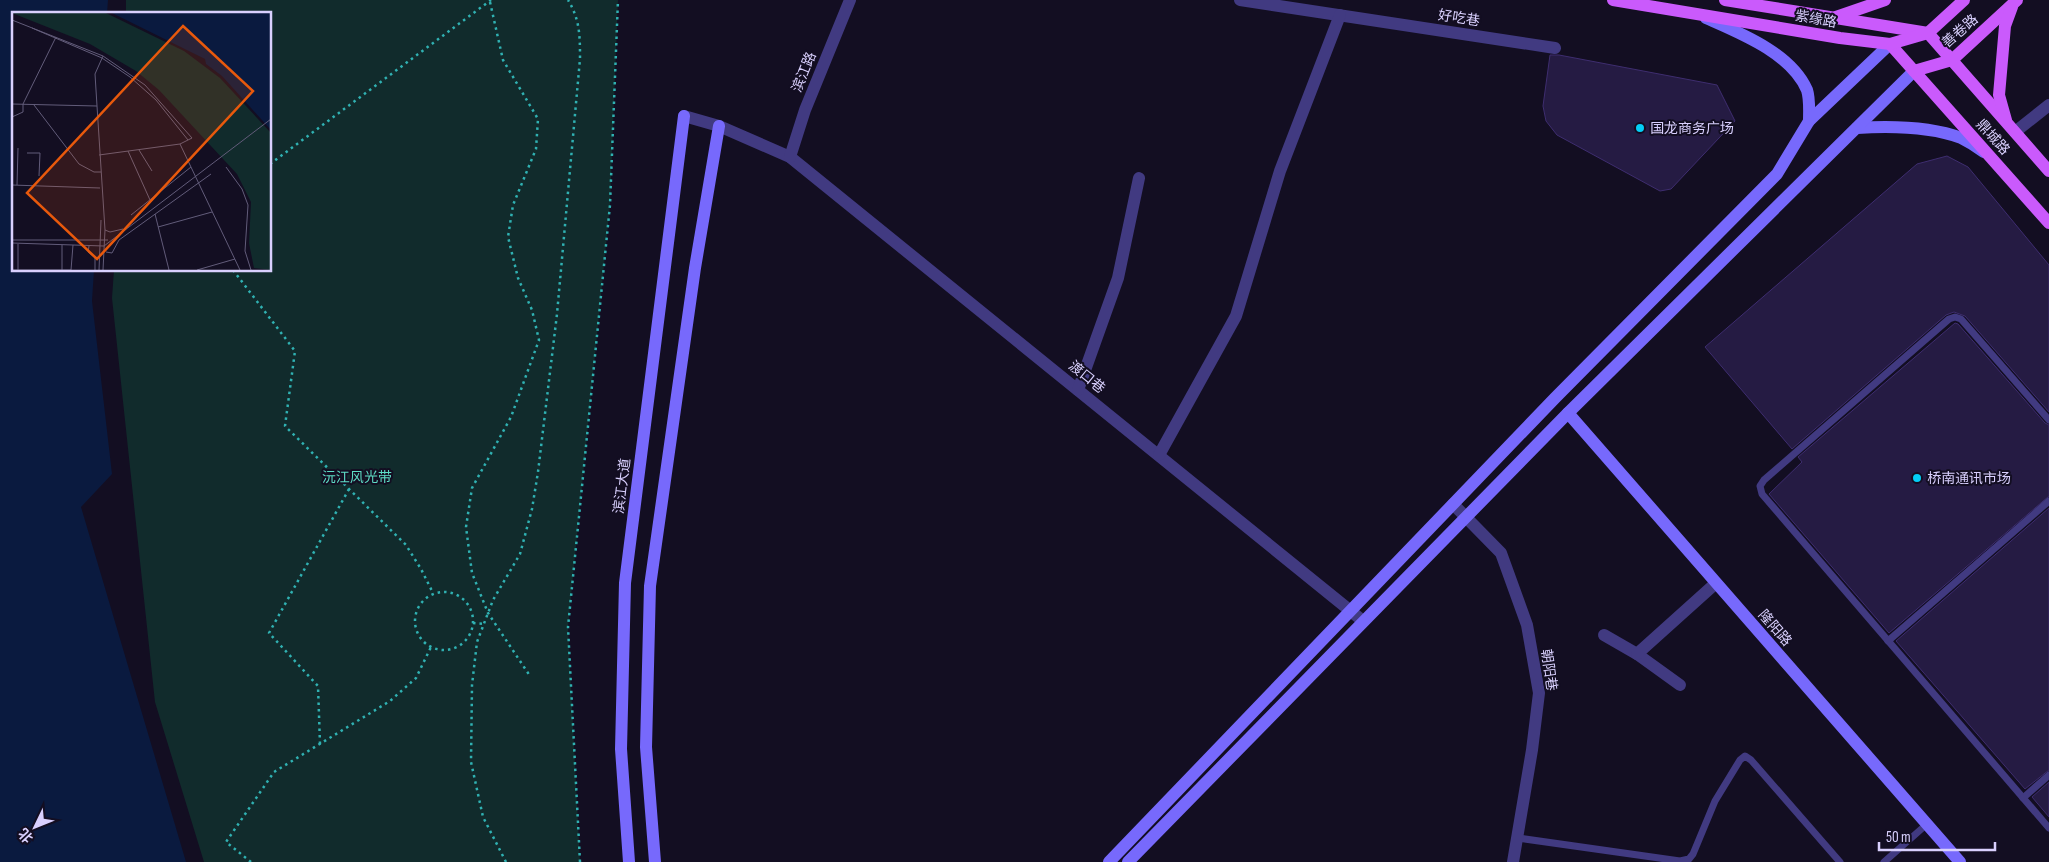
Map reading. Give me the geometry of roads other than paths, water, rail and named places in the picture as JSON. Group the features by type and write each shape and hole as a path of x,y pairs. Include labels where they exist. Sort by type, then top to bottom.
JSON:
{"main road":[{"name":"紫缘路","path":"1613,0 1840,38 1890,44"},
{"name":"紫缘路","path":"1725,0 1928,33"},
{"path":"1834,18 1886,0"},
{"name":"善卷路","path":"1890,44 1928,33 1964,0"},
{"path":"2006,122 1999,95 2005,26 2015,2"},
{"name":"善卷路","path":"1914,71 1952,60 2015,2"},
{"path":"1699,14 1744,35 1768,49 1799,76 1807,92 1809,121"},
{"path":"1928,33 1952,60"},
{"path":"1108,862 1453,504 1777,174 1809,121 1890,44 1914,71 1568,413 1128,862"},
{"name":"鼎城路","path":"1952,60 2049,171"},
{"name":"鼎城路","path":"1914,71 2049,223"},
{"name":"滨江大道","path":"629,862 621,749 625,583 684,116"},
{"path":"655,862 646,747 650,586 695,268 718,126"},
{"path":"1856,128 1898,128 1938,132 1961,138 1988,154"},
{"name":"隆阳路","path":"1568,413 1960,862"}],"street":[{"name":"滨江路","path":"790,157 805,110 850,0"},
{"name":"好吃巷","path":"1240,0 1555,48"},
{"path":"1159,455 1236,316 1280,171 1340,15"},
{"path":"2015,132 2049,105"},
{"name":"渡口巷","path":"684,116 718,126 790,157 1364,621"},
{"path":"1078,390 1118,278 1139,178"},
{"name":"朝阳巷","path":"1453,504 1500,553 1527,625 1539,693 1514,862"},
{"path":"1637,654 1716,583"},
{"path":"1604,635 1637,654 1680,685"}],"lane":[{"path":"2049,420 1961,319 1955,317 1949,319 1764,480 1760,486 1762,494 2049,828"},
{"path":"1888,641 2049,501"},
{"path":"1518,838 1680,861 1689,859 1693,854 1715,801 1740,760 1745,756 1751,760 1840,862"},
{"path":"2023,798 2049,775"},
{"path":"1884,862 1927,824"}],"water":[{"path":"0,0 108,0 107,12 12,12 12,271 94,271 92,301 112,474 81,507 186,862 0,862"}],"place":[{"name":"国龙商务广场","path":"1640,128"},
{"name":"桥南通讯市场","path":"1917,478"}],"park label":[{"name":"沅江风光带","path":"357,477"}]}
